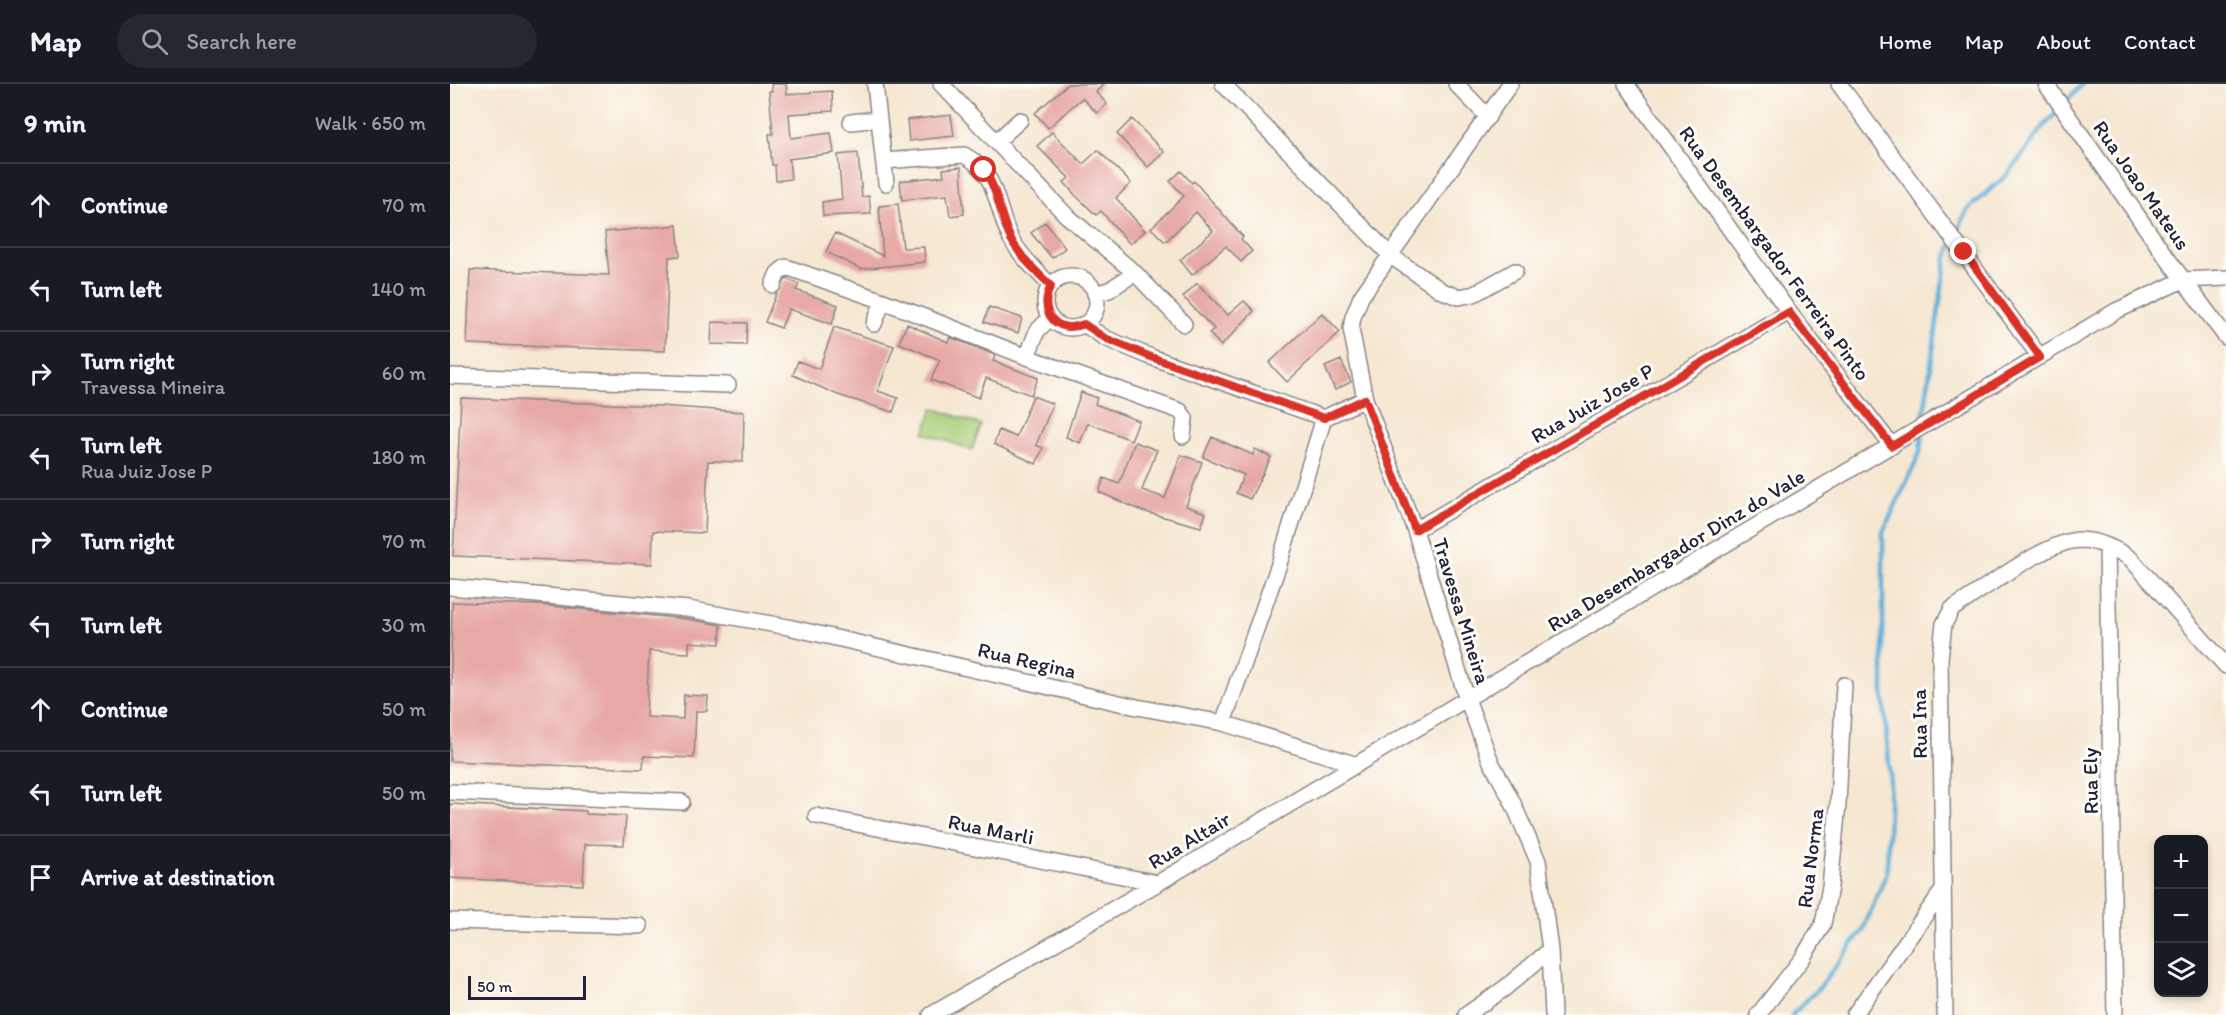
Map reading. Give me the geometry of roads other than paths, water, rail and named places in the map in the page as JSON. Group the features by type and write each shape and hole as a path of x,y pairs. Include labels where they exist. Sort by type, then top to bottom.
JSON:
{"street":[{"path":"875,84 886,183"},
{"path":"942,84 1066,214 1135,273 1184,324"},
{"path":"1223,84 1391,256 1442,291 1459,297 1474,294 1515,271"},
{"path":"1456,84 1488,117"},
{"name":"Travessa Mineira","path":"1510,84 1361,297 1353,317 1353,342 1365,399 1415,530 1467,699 1491,762 1516,809 1538,861 1550,950 1553,1015"},
{"name":"Rua Desembargador Ferreira Pinto","path":"1626,84 1789,312 1892,446"},
{"path":"1839,84 2040,357 2116,311 2183,280 2226,278"},
{"name":"Rua Joao Mateus","path":"2049,88 2183,280 2226,337"},
{"path":"851,122 878,119"},
{"path":"997,141 1020,120"},
{"path":"884,161 964,155 974,160 996,189 1003,220 1017,248 1051,286"},
{"path":"773,285 778,273 786,267 883,301 1027,357 1180,411 1185,418 1183,436"},
{"path":"1095,294 1108,290 1135,273"},
{"path":"1084,324 1095,309 1095,294 1086,281 1079,278 1064,278 1051,286 1045,301 1050,318 1065,327 1084,324 1105,338 1151,357 1324,418 1365,399"},
{"path":"874,324 883,301"},
{"name":"Rua Juiz Jose P","path":"1415,530 1789,312"},
{"path":"1027,357 1037,331 1050,318"},
{"name":"Rua Desembargador Dinz do Vale","path":"1467,699 2040,357"},
{"path":"450,376 728,385"},
{"path":"1223,723 1278,567 1324,418"},
{"name":"Rua Ina","path":"1945,1015 1939,711 1941,636 1947,616 1965,601 2055,546 2079,540 2107,546"},
{"path":"2107,546 2122,552 2141,568 2226,666"},
{"name":"Rua Ely","path":"2107,546 2115,1015"},
{"name":"Rua Regina","path":"450,587 688,609 788,627 1125,705 1223,723 1354,764"},
{"name":"Rua Norma","path":"1758,1015 1802,959 1823,924 1830,887 1844,685"},
{"name":"Rua Altair","path":"932,1015 1467,699"},
{"path":"450,792 682,802"},
{"name":"Rua Marli","path":"816,816 1158,883"},
{"path":"1854,1015 1944,890"},
{"path":"450,921 640,926"},
{"path":"1466,1015 1505,988 1550,950"}],"waterway":[{"path":"1923,421 1946,259 1967,210 2008,174 2044,126 2082,84"},
{"path":"1792,1015 1820,987 1863,930 1887,872 1890,776 1883,690 1883,532 1920,453 1922,432"}]}
